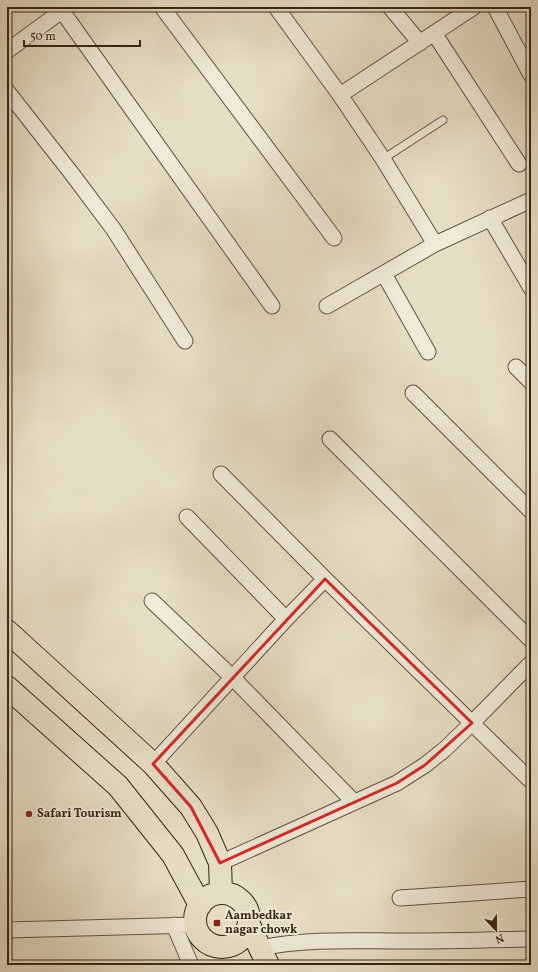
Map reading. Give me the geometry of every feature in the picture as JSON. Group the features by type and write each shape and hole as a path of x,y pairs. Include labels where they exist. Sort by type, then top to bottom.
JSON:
{"highway":[{"path":"7,631 153,764 191,808 207,833 220,863 221,893"},
{"path":"7,688 118,786 173,855 198,915 198,934 205,941 226,956 230,947 243,939 249,925 250,917 248,909 237,897 221,893 206,899 198,915"},
{"path":"249,925 264,956"}],"street":[{"path":"162,7 334,238"},
{"path":"276,7 340,95 384,159 435,244"},
{"path":"390,7 420,43"},
{"path":"340,95 474,7"},
{"path":"495,7 531,75"},
{"path":"7,51 64,9 272,306"},
{"path":"434,33 519,164"},
{"path":"7,91 114,230 185,341"},
{"path":"327,306 435,244 531,200"},
{"path":"490,218 531,288"},
{"path":"384,274 428,352"},
{"path":"516,367 531,382"},
{"path":"413,393 531,511"},
{"path":"330,439 531,640"},
{"path":"221,474 325,579 531,781"},
{"path":"187,517 286,619"},
{"path":"153,764 232,677 325,579"},
{"path":"152,601 232,677 354,802"},
{"path":"220,863 397,783 425,765 444,750 531,663"},
{"path":"400,898 531,889"},
{"path":"7,930 174,926 198,915"},
{"path":"174,926 191,965"},
{"path":"264,956 284,943 332,940 531,939"}],"lane":[{"path":"384,159 443,120"}],"highlighted area":[{"path":"325,579 472,723 425,765 397,783 220,863 191,807 153,764"}],"place":[{"name":"Safari Tourism","path":"29,814"},
{"name":"Aambedkar nagar chowk","path":"217,923"}]}
